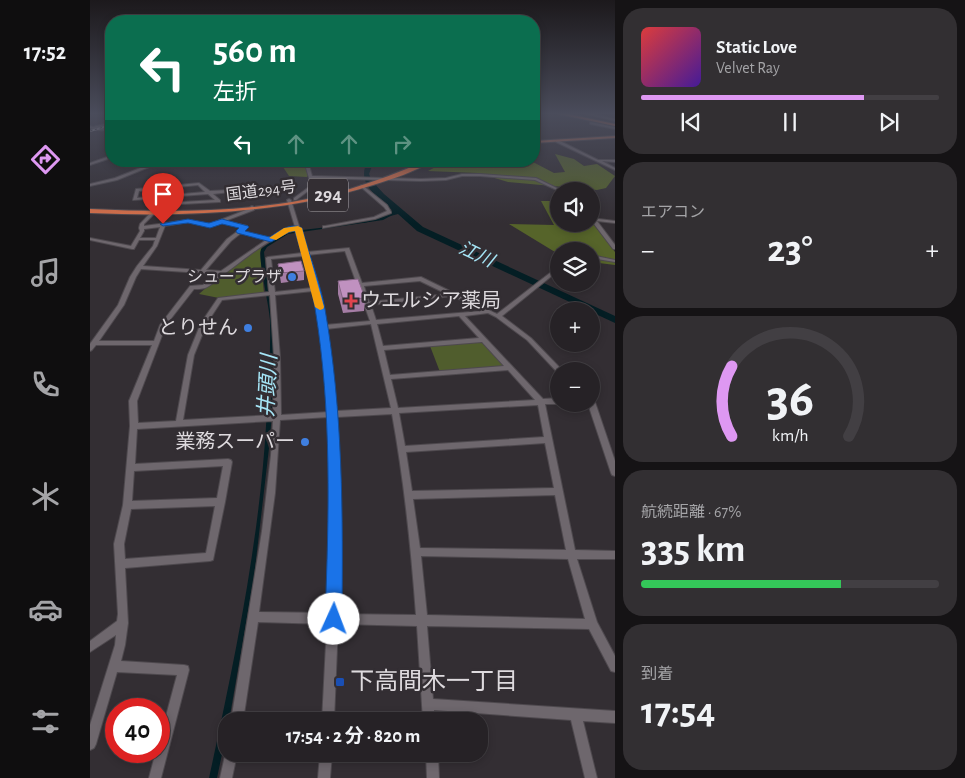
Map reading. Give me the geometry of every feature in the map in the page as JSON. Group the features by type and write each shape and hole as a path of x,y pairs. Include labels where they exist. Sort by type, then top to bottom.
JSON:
{"highway":[{"name":"国道294号","path":"90,210 155,212 252,208 363,184 409,167"},
{"name":"国道294号","path":"373,181 388,179 416,167"},
{"name":"国道294号","path":"155,212 219,208 291,200"}],"street":[{"path":"575,150 615,169"},
{"path":"592,159 615,161"},
{"path":"90,164 105,160"},
{"path":"90,169 99,162"},
{"path":"90,185 116,179 147,167"},
{"path":"308,167 311,177 311,187 291,200 315,289 323,327 333,413 336,497 334,619 329,712"},
{"path":"380,179 446,179 462,175 500,176 536,179 550,186"},
{"path":"311,177 363,184 386,206 389,212 375,218 325,227"},
{"path":"162,204 218,201 209,193 200,184 137,190 134,199 166,196 209,193 230,191"},
{"path":"90,238 132,248 142,231 142,224 162,204 166,196"},
{"path":"141,228 188,221 210,225 253,210 252,208"},
{"path":"600,220 615,222"},
{"path":"202,272 229,240 245,227 222,222"},
{"path":"93,342 121,305 133,277 158,239 163,224"},
{"path":"600,228 615,248"},
{"path":"90,744 120,645 122,623 119,544 127,506 134,426 133,401 155,344 163,325 192,286 204,287 287,230 299,230"},
{"path":"239,231 271,240"},
{"path":"138,240 158,239"},
{"path":"237,712 267,525 277,417 277,343 268,258 347,249 381,348 401,449 415,552 429,712"},
{"path":"600,258 615,261"},
{"path":"139,267 222,273"},
{"path":"498,316 550,274"},
{"path":"360,285 422,280 498,316 529,339 551,362"},
{"path":"179,423 194,348 204,323 220,299 315,289"},
{"path":"367,304 452,295"},
{"path":"323,327 487,312"},
{"path":"461,315 541,402 571,554 592,624 615,667"},
{"path":"381,348 484,340"},
{"path":"93,342 155,344"},
{"path":"388,377 510,368"},
{"path":"134,426 550,401"},
{"path":"594,412 615,473"},
{"path":"401,449 549,440"},
{"path":"120,564 210,557 228,462 130,468"},
{"path":"408,496 559,491"},
{"path":"127,506 220,502"},
{"path":"415,552 615,555"},
{"path":"253,617 592,624"},
{"path":"90,647 122,623"},
{"path":"115,666 184,670 155,778"},
{"path":"428,704 615,717"},
{"path":"576,714 592,778"},
{"path":"226,778 229,762"},
{"path":"324,778 325,762"},
{"path":"432,762 433,778"}],"green space":[{"path":"555,154 574,159 584,166 597,164 615,176 606,188 600,189 600,182 550,182 550,186 508,182 478,173 428,171 436,167 540,166 554,173 565,172"},
{"path":"283,167 309,167 307,177 289,176"},
{"path":"541,201 550,201 550,218"},
{"path":"509,224 550,225 550,232 600,232 615,252 615,265 600,263 600,242 550,242 550,249"},
{"path":"262,247 260,253 264,293 219,298 199,294 234,263"},
{"path":"479,342 485,344 504,364 502,367 440,372 430,346"}],"water":[{"path":"392,209 396,213 383,220 288,234 267,247 264,252 273,338 273,402 269,448 254,577 231,712 223,712 244,603 263,470 270,360 270,320 261,263 261,249 285,232 385,217 391,213"},
{"path":"218,734 218,762 220,762 217,778 209,778"}],"building":[{"path":"301,261 304,271 280,273 278,264"},
{"path":"358,279 365,298 343,300 338,281"}],"waterway":[{"name":"江川","path":"368,167 366,176 368,182 381,196 420,229 615,320"},
{"name":"井頭川","path":"367,221 394,214 396,210"}],"slow traffic":[{"path":"273,238 287,230 298,228 320,307"}],"place":[{"name":"シュープラザ","path":"292,277"},
{"name":"ウエルシア薬局","path":"351,301"},
{"name":"とりせん","path":"248,328"},
{"name":"業務スーパー","path":"305,442"},
{"name":"下高間木一丁目","path":"340,682"}],"route":[{"path":"163,224 188,221 210,225 222,222 245,227 239,231 271,240 282,232 298,228 320,307 329,369 333,413 336,497 334,619"}]}
